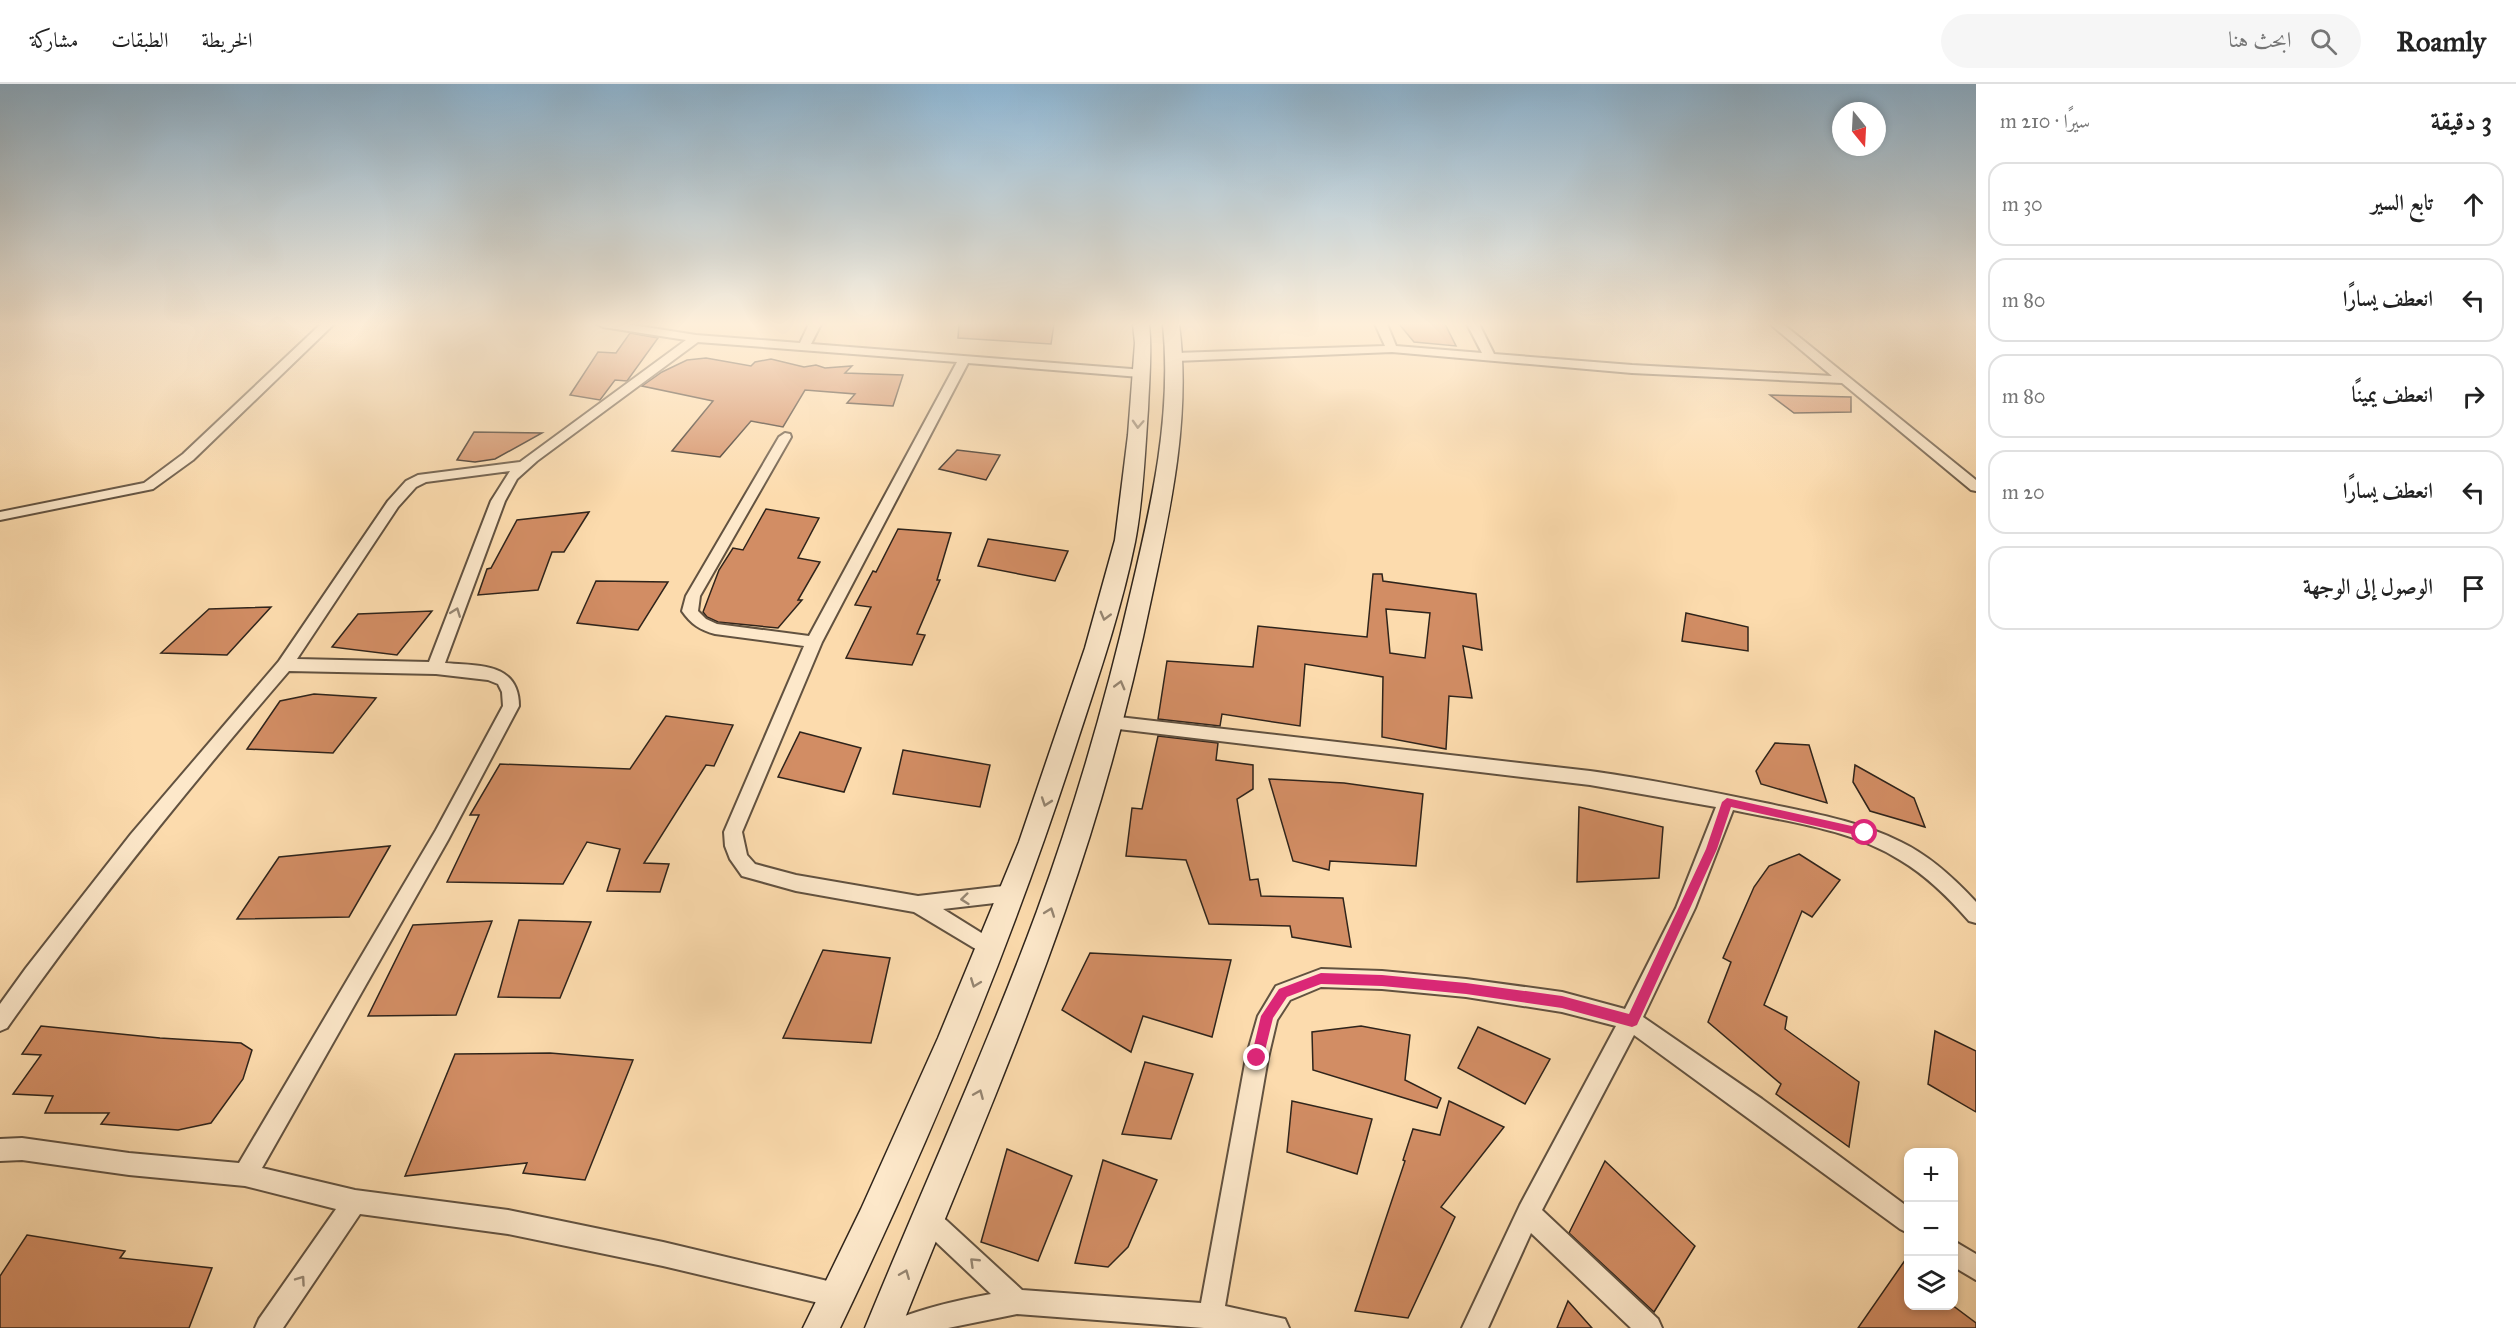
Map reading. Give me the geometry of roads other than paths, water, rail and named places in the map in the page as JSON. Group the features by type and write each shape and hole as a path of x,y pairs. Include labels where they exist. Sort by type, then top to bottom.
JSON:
{"main road":[{"path":"821,1328 873,1221 952,1043 1012,893 1062,753 1096,648 1125,540 1131,494 1139,382"},
{"path":"883,1328 1000,1044 1051,910 1110,722 1142,590 1163,488 1175,382"},
{"path":"1113,586 1142,590"}],"street":[{"path":"0,516 148,486 188,457 267,382"},
{"path":"435,667 498,501 522,465 636,382"},
{"path":"952,382 814,642 733,832 734,846 739,859 749,870 796,883 918,904 1012,893"},
{"path":"1847,382 1976,487"},
{"path":"785,437 693,596 690,611 694,619 715,629 814,642"},
{"path":"0,1021 38,966 139,836 285,665 393,504 411,484 432,476 522,465"},
{"path":"245,1175 442,835 511,706 511,691 503,679 491,674 435,667 285,665"},
{"path":"1110,722 1665,788 1865,833 1918,861 1941,879 1976,915"},
{"path":"1475,1328 1528,1214 1632,1021 1711,849 1727,802"},
{"path":"918,904 989,948"},
{"path":"1211,1316 1257,1058 1268,1016 1283,993 1321,978 1382,980 1466,988 1562,1002 1632,1021 1754,1107 1904,1218"},
{"path":"0,1150 22,1149 129,1164 245,1175 355,1202 508,1222 663,1254 836,1295"},
{"path":"268,1328 355,1202"},
{"path":"1528,1214 1649,1328"},
{"path":"927,1218 1017,1302"},
{"path":"1958,1256 1976,1268"},
{"path":"906,1328 960,1312 1017,1302 1211,1316 1276,1328"}]}
